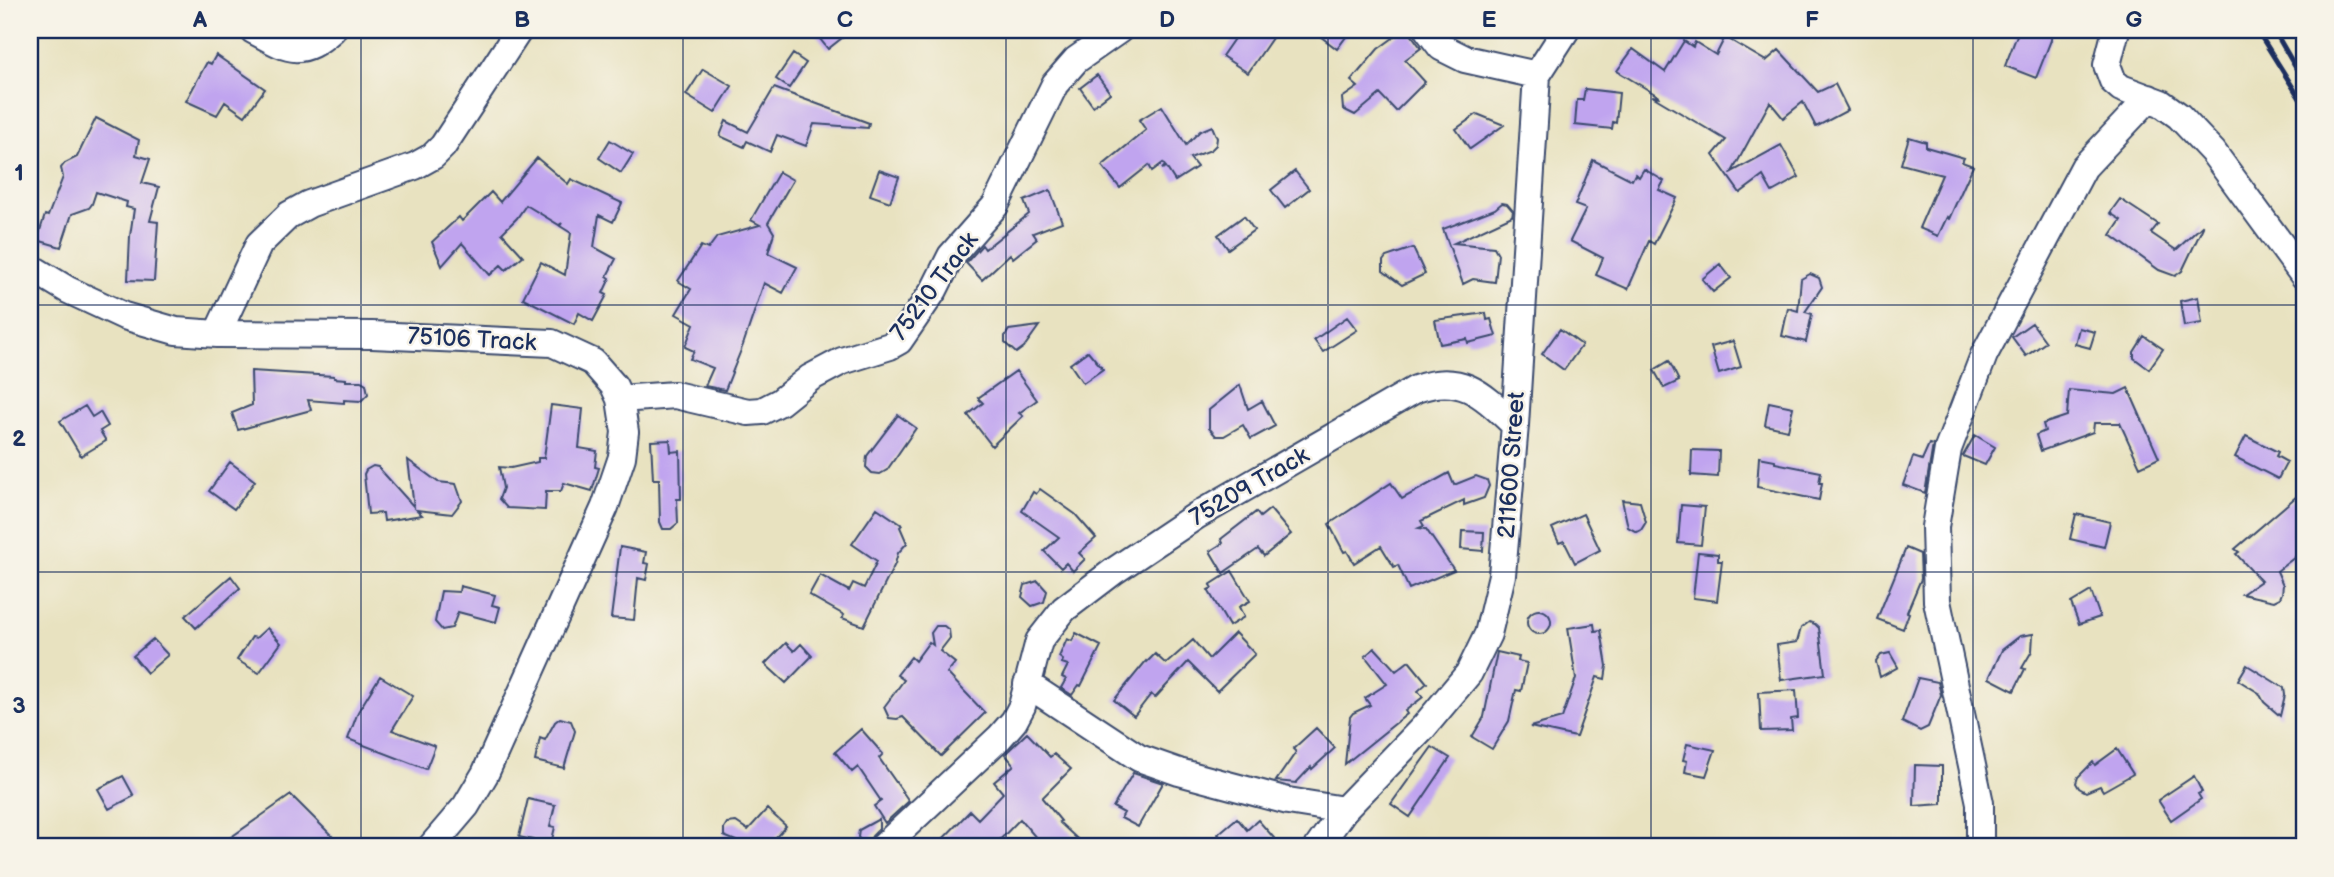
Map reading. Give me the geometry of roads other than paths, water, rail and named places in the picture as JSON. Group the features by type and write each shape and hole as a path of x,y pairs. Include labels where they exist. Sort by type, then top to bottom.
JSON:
{"street":[{"path":"253,30 279,44 303,48 316,44 332,30"},
{"path":"217,334 259,244 275,227 309,204 415,166 433,156 443,146 519,30"},
{"name":"75210 Track","path":"620,399 675,395 748,412 762,411 780,402 810,378 842,361 899,341 934,290 951,256 979,227 1000,199 1055,84 1076,60 1119,30"},
{"path":"1428,30 1441,47 1465,59 1537,75"},
{"name":"211600 Street","path":"1318,847 1344,810 1423,728 1469,673 1488,634 1502,575 1515,425 1537,75 1566,30"},
{"path":"2116,30 2107,65 2113,81 2179,116 2213,152 2304,276"},
{"path":"1980,847 1980,803 1937,601 1936,527 1948,449 1984,355 2084,167 2149,99"},
{"name":"75106 Track","path":"30,267 68,290 124,316 176,331 217,334 372,335 552,343 593,362 614,386 620,399 625,432 622,457 605,507 485,774 466,806 431,847"},
{"name":"75209 Track","path":"883,847 1014,721 1022,706 1040,641 1064,609 1114,571 1196,516 1416,388 1431,384 1457,383 1470,388 1515,425"},
{"path":"1027,684 1139,758 1179,772 1288,801 1344,810"}],"railway":[{"path":"2257,30 2304,105"},
{"path":"2274,30 2304,82"}]}
